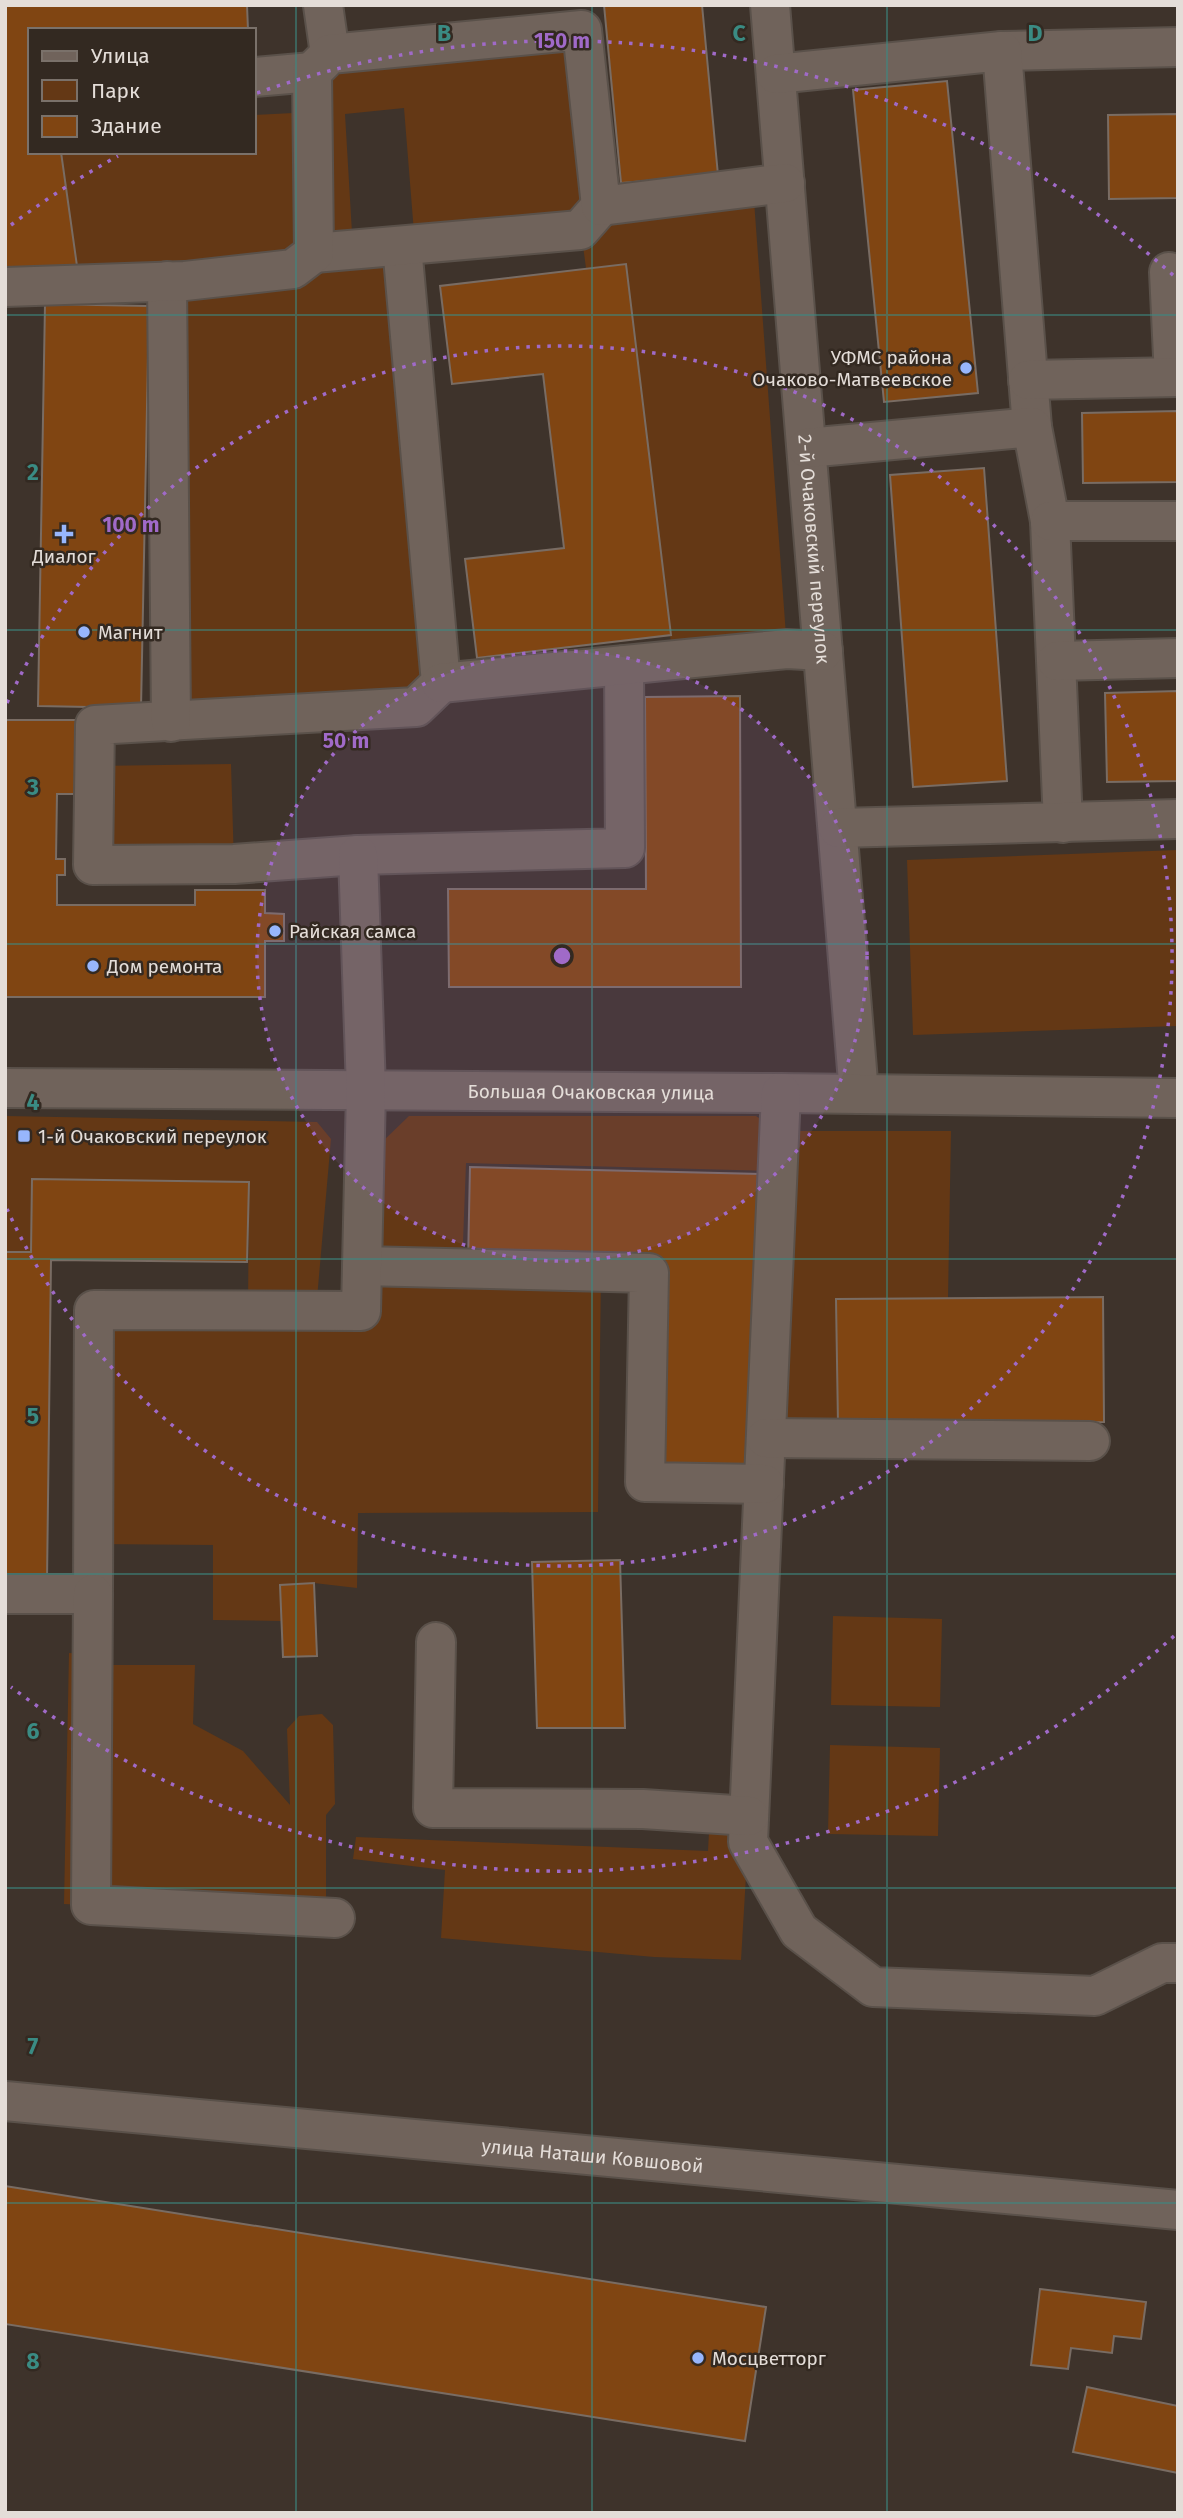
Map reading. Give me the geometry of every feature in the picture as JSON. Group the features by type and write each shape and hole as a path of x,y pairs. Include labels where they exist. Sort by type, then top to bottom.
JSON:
{"street":[{"path":"314,253 323,5"},
{"name":"2-й Очаковский переулок","path":"771,5 859,1094"},
{"path":"256,77 321,63 582,30 601,206"},
{"path":"776,74 1002,51 1178,47"},
{"path":"1002,51 1032,427 1050,521 1063,823"},
{"path":"5,287 167,281 293,269 314,253 580,230 601,206 785,183"},
{"path":"402,246 440,683"},
{"path":"1028,380 1176,377 1169,272"},
{"path":"167,281 171,722"},
{"path":"807,448 1032,427"},
{"path":"1050,521 1178,521"},
{"path":"624,665 625,848 358,855 234,864 93,865 95,725 416,706 440,683 787,649 823,651"},
{"path":"1057,662 1178,658"},
{"path":"838,828 1178,819"},
{"path":"335,1918 91,1905 94,1310 361,1311 366,1090 358,855"},
{"name":"Большая Очаковская улица","path":"5,1088 1178,1098"},
{"path":"781,1093 748,1842 799,1931 873,1987 1095,1996 1162,1963 1178,1963"},
{"path":"362,1266 649,1273 645,1482 764,1483"},
{"path":"766,1438 1090,1441"},
{"path":"5,1594 93,1594"},
{"path":"436,1642 433,1808 643,1809 749,1816"},
{"name":"улица Наташи Ковшовой","path":"5,2101 1178,2210"}],"green space":[{"path":"582,30 601,206 753,187 787,649 673,660 626,264 586,268 581,231 415,245 404,108 345,114 353,250 402,246 441,683 416,707 181,722 185,281 77,266 61,154 256,154 256,115 313,112 312,72"},
{"path":"231,764 234,864 93,865 94,766"},
{"path":"1178,850 1178,1026 913,1035 907,860"},
{"path":"5,1116 317,1122 331,1139 316,1310 361,1311 381,1143 409,1116 756,1116 779,1131 951,1131 948,1298 836,1299 838,1424 766,1438 777,1171 466,1163 462,1268 601,1271 598,1512 358,1513 357,1588 314,1583 281,1585 282,1621 213,1620 213,1545 94,1544 94,1310 248,1311 249,1182 32,1179 31,1252 5,1252"},
{"path":"833,1616 942,1619 940,1707 831,1705"},
{"path":"69,1653 93,1654 93,1665 195,1665 193,1724 243,1751 290,1805 287,1729 299,1716 322,1714 333,1725 335,1804 326,1815 326,1918 64,1904"},
{"path":"830,1745 940,1748 938,1836 828,1834"},
{"path":"710,1813 748,1842 741,1960 654,1957 441,1938 445,1870 353,1859 356,1837 708,1851"}],"building":[{"path":"5,5 247,5 248,28 28,28 28,154 61,154 77,266 5,268"},
{"path":"604,5 702,5 718,175 621,183"},
{"path":"947,81 978,393 884,402 853,90"},
{"path":"1178,114 1178,198 1109,199 1108,115"},
{"path":"626,264 671,635 477,658 465,559 564,548 543,374 452,384 440,286"},
{"path":"45,304 149,306 141,708 38,706"},
{"path":"1178,411 1178,482 1083,483 1082,413"},
{"path":"984,468 1007,781 913,787 890,475"},
{"path":"1178,691 1178,781 1107,782 1105,693"},
{"path":"740,696 741,987 449,987 448,889 646,889 645,697"},
{"path":"5,720 78,720 78,794 57,794 56,859 65,859 65,875 57,875 57,905 195,905 195,890 265,890 265,913 284,914 284,941 265,941 265,997 5,997"},
{"path":"470,1167 761,1174 753,1467 656,1465 660,1268 468,1263"},
{"path":"32,1179 249,1182 247,1262 51,1260 47,1580 5,1579 5,1252 31,1252"},
{"path":"1103,1297 1104,1422 838,1424 836,1299"},
{"path":"620,1560 625,1728 537,1728 532,1562"},
{"path":"314,1583 317,1656 283,1657 280,1585"},
{"path":"5,2186 766,2307 745,2441 5,2324"},
{"path":"1040,2289 1146,2302 1141,2339 1114,2336 1112,2353 1071,2348 1068,2369 1031,2365"},
{"path":"1087,2387 1178,2406 1178,2473 1073,2452"}],"place":[{"name":"УФМС района Очаково-Матвеевское","path":"966,368"},
{"name":"Диалог","path":"64,534"},
{"name":"Магнит","path":"84,632"},
{"name":"Райская самса","path":"275,931"},
{"name":"Дом ремонта","path":"93,966"},
{"name":"1-й Очаковский переулок","path":"24,1136"},
{"name":"Мосцветторг","path":"698,2358"}]}
